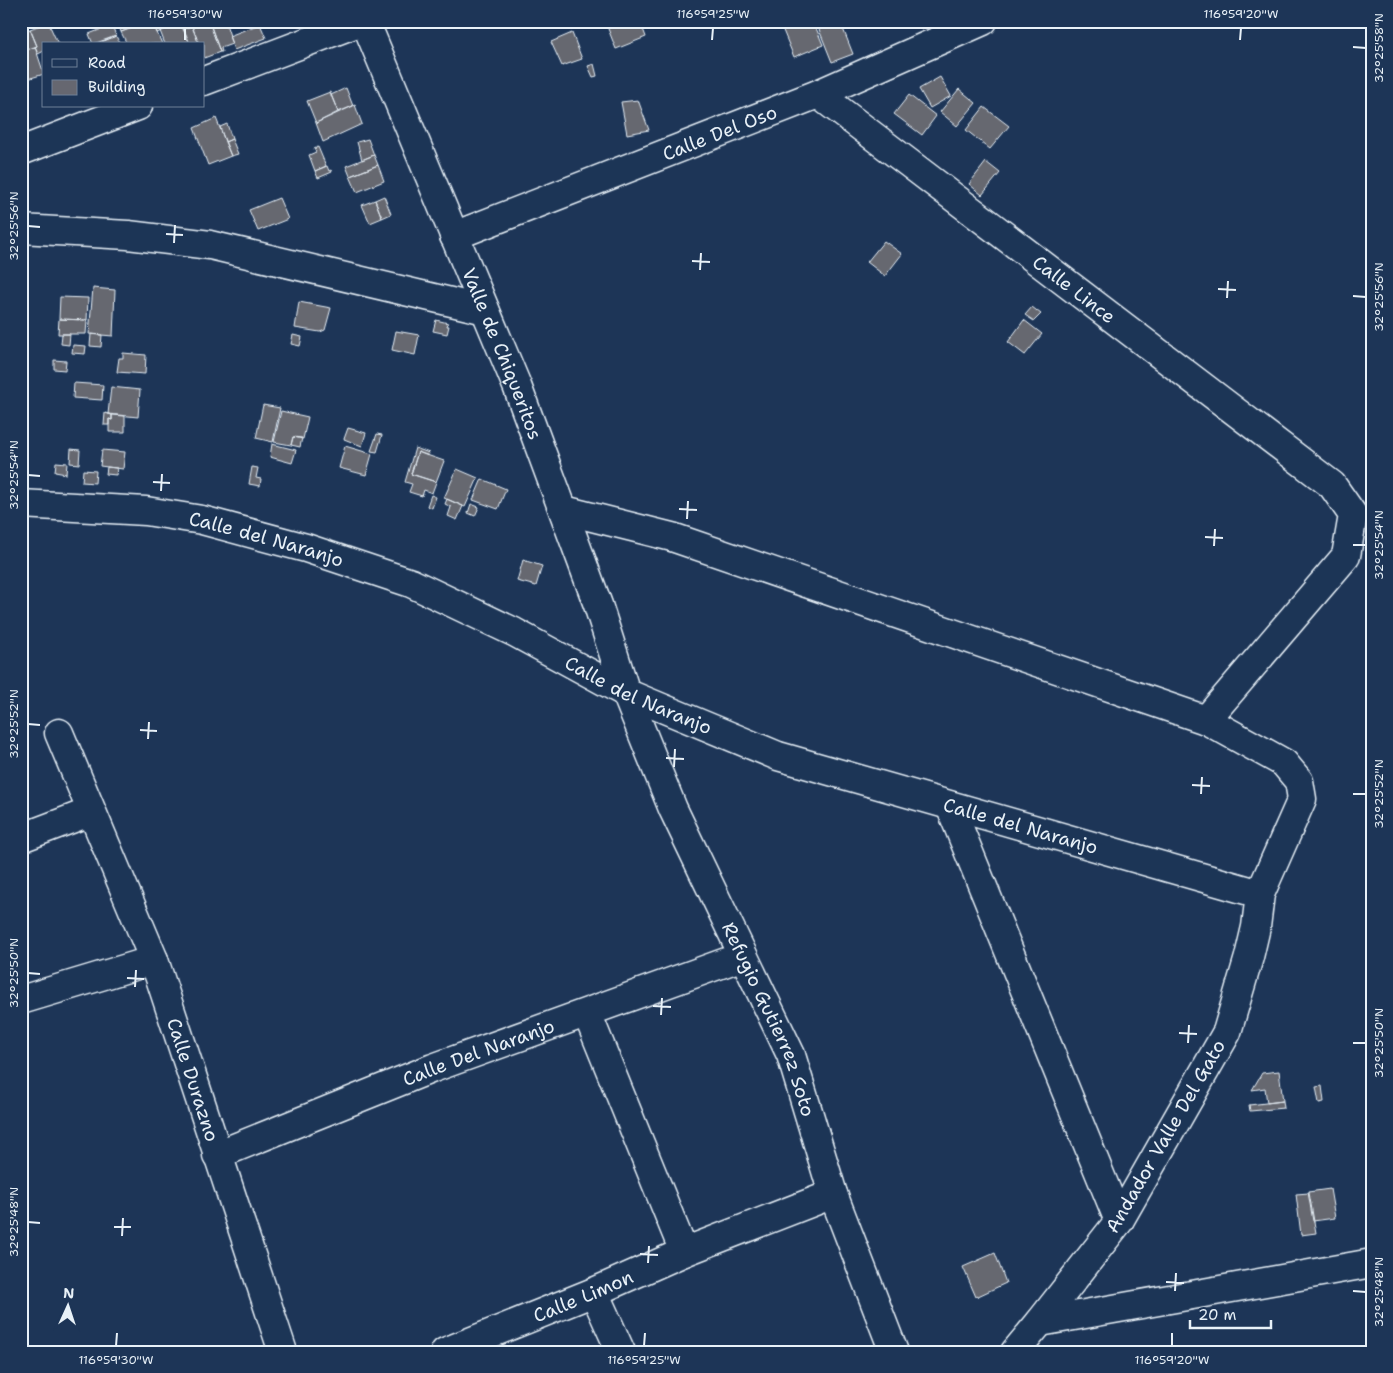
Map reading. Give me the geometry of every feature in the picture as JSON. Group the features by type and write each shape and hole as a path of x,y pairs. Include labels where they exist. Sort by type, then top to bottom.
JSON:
{"street":[{"path":"205,82 364,21"},
{"name":"Valle de Chiqueritos","path":"364,21 517,386 598,605 626,693"},
{"name":"Calle Del Oso","path":"454,236 818,94 983,21"},
{"name":"Calle Lince","path":"818,94 1332,485 1353,515 1346,556 1206,720"},
{"path":"21,151 133,108"},
{"path":"21,229 128,235 210,245 485,310"},
{"name":"Calle del Naranjo","path":"21,504 146,511 202,520 306,548 411,583 514,632 626,693 778,756 1260,894"},
{"name":"Andador Valle Del Gato","path":"564,510 672,537 1206,720 1284,763 1299,781 1302,799 1260,894 1250,957 1226,1032 1119,1221 1015,1352"},
{"name":"Refugio Gutierrez Soto","path":"626,693 673,809 791,1056 833,1194 894,1352"},
{"name":"Calle Durazno","path":"59,733 154,960 283,1352"},
{"path":"950,806 1119,1221"},
{"path":"21,838 79,816 92,814"},
{"name":"Calle Del Naranjo","path":"217,1155 433,1068 743,956"},
{"path":"21,1000 154,960"},
{"path":"587,1013 684,1252"},
{"name":"Calle Limon","path":"445,1352 594,1292 684,1252 833,1194"},
{"path":"1040,1322 1372,1263"},
{"path":"594,1292 621,1352"}],"building":[{"path":"117,21 135,21 137,26 121,32"},
{"path":"152,21 161,42 126,42 121,32"},
{"path":"152,21 187,21 189,27 183,29 181,22 157,33"},
{"path":"197,21 209,21 220,52 205,58 205,42 198,42 191,24"},
{"path":"209,21 225,21 232,44 221,48 222,52 220,52"},
{"path":"605,21 640,21 646,37 616,49"},
{"path":"798,21 813,21 823,45 794,57 782,28"},
{"path":"840,21 853,54 832,62 816,22"},
{"path":"48,22 57,42 42,42 42,52 38,54 30,29"},
{"path":"181,22 189,42 164,42 160,31"},
{"path":"260,24 266,38 234,50 229,36"},
{"path":"112,25 116,36 99,42 92,42 89,34"},
{"path":"192,26 198,42 189,42 183,29"},
{"path":"30,29 37,46 21,52 21,32"},
{"path":"572,33 582,59 562,66 551,42"},
{"path":"116,36 119,42 102,42"},
{"path":"35,47 42,68 42,75 21,81 21,52"},
{"path":"594,64 597,76 593,77 588,66"},
{"path":"940,77 951,96 930,108 919,89"},
{"path":"346,88 353,106 338,112 331,95"},
{"path":"959,89 976,103 957,126 940,112"},
{"path":"330,92 338,112 316,123 307,101"},
{"path":"909,95 936,116 922,135 894,114"},
{"path":"638,100 649,130 627,134 621,102"},
{"path":"355,105 362,124 323,142 316,123"},
{"path":"984,107 1009,126 990,149 966,130"},
{"path":"216,118 231,156 208,165 194,128"},
{"path":"227,124 232,139 225,142 220,127"},
{"path":"232,139 238,154 231,156 225,142"},
{"path":"368,139 374,155 362,160 357,142"},
{"path":"318,147 326,166 315,171 309,155 316,152 314,149"},
{"path":"374,155 378,165 350,176 346,166"},
{"path":"986,162 1000,173 982,195 969,184"},
{"path":"378,165 384,181 357,192 350,176"},
{"path":"327,166 329,171 331,170 332,172 318,178 315,171"},
{"path":"384,196 391,214 382,218 375,200"},
{"path":"279,198 288,219 258,231 249,210"},
{"path":"375,200 382,218 370,223 362,205"},
{"path":"884,241 902,254 885,276 867,262"},
{"path":"93,288 115,290 113,336 89,334"},
{"path":"60,297 88,298 87,320 59,319"},
{"path":"299,302 331,308 325,330 320,332 295,328"},
{"path":"1032,307 1041,314 1034,321 1025,315"},
{"path":"59,319 87,320 86,334 58,334"},
{"path":"436,320 448,323 447,334 433,331"},
{"path":"1024,320 1042,334 1025,355 1008,342"},
{"path":"396,331 419,335 415,355 392,350"},
{"path":"62,334 70,334 69,345 61,344"},
{"path":"91,334 102,335 101,347 90,346"},
{"path":"293,335 302,337 300,346 291,344"},
{"path":"73,345 86,346 85,354 72,353"},
{"path":"123,353 146,355 145,374 117,372 119,358 123,358"},
{"path":"54,360 66,361 65,370 54,369"},
{"path":"74,383 103,385 102,400 73,398"},
{"path":"111,387 140,390 138,417 108,414"},
{"path":"263,405 280,408 273,442 256,438"},
{"path":"281,411 308,417 303,439 293,437 291,445 274,442"},
{"path":"105,413 112,415 112,420 109,419 109,425 104,425"},
{"path":"112,415 125,416 125,432 109,432 109,419 112,420"},
{"path":"348,428 366,433 362,446 344,439"},
{"path":"377,434 382,435 377,452 371,451"},
{"path":"293,437 302,438 300,447 291,445"},
{"path":"272,444 296,450 292,463 270,457"},
{"path":"345,446 372,454 366,475 339,468"},
{"path":"415,448 429,453 428,456 418,452 411,474 436,482 432,493 424,490 422,496 409,492 412,484 405,482"},
{"path":"71,449 80,450 79,464 70,463"},
{"path":"102,450 125,452 123,469 100,466"},
{"path":"418,452 444,461 436,482 411,474"},
{"path":"56,462 67,463 66,474 55,472"},
{"path":"107,467 117,468 116,475 106,474"},
{"path":"252,467 258,468 256,478 261,479 260,486 249,484"},
{"path":"457,469 478,478 465,507 444,498"},
{"path":"83,470 96,471 95,483 82,482"},
{"path":"482,479 506,489 498,509 473,500"},
{"path":"431,495 436,497 432,508 427,506"},
{"path":"447,499 463,506 457,520 448,516 451,507 445,504"},
{"path":"471,504 479,507 475,516 468,513"},
{"path":"523,560 542,566 536,586 517,581"},
{"path":"1279,1071 1283,1101 1267,1103 1265,1088 1252,1090 1262,1073"},
{"path":"1322,1086 1324,1102 1319,1103 1316,1087"},
{"path":"1283,1101 1284,1108 1250,1111 1249,1105"},
{"path":"1330,1189 1335,1218 1313,1221 1308,1192"},
{"path":"1309,1193 1316,1233 1301,1235 1296,1194"},
{"path":"995,1253 1006,1283 976,1297 963,1267"}]}
